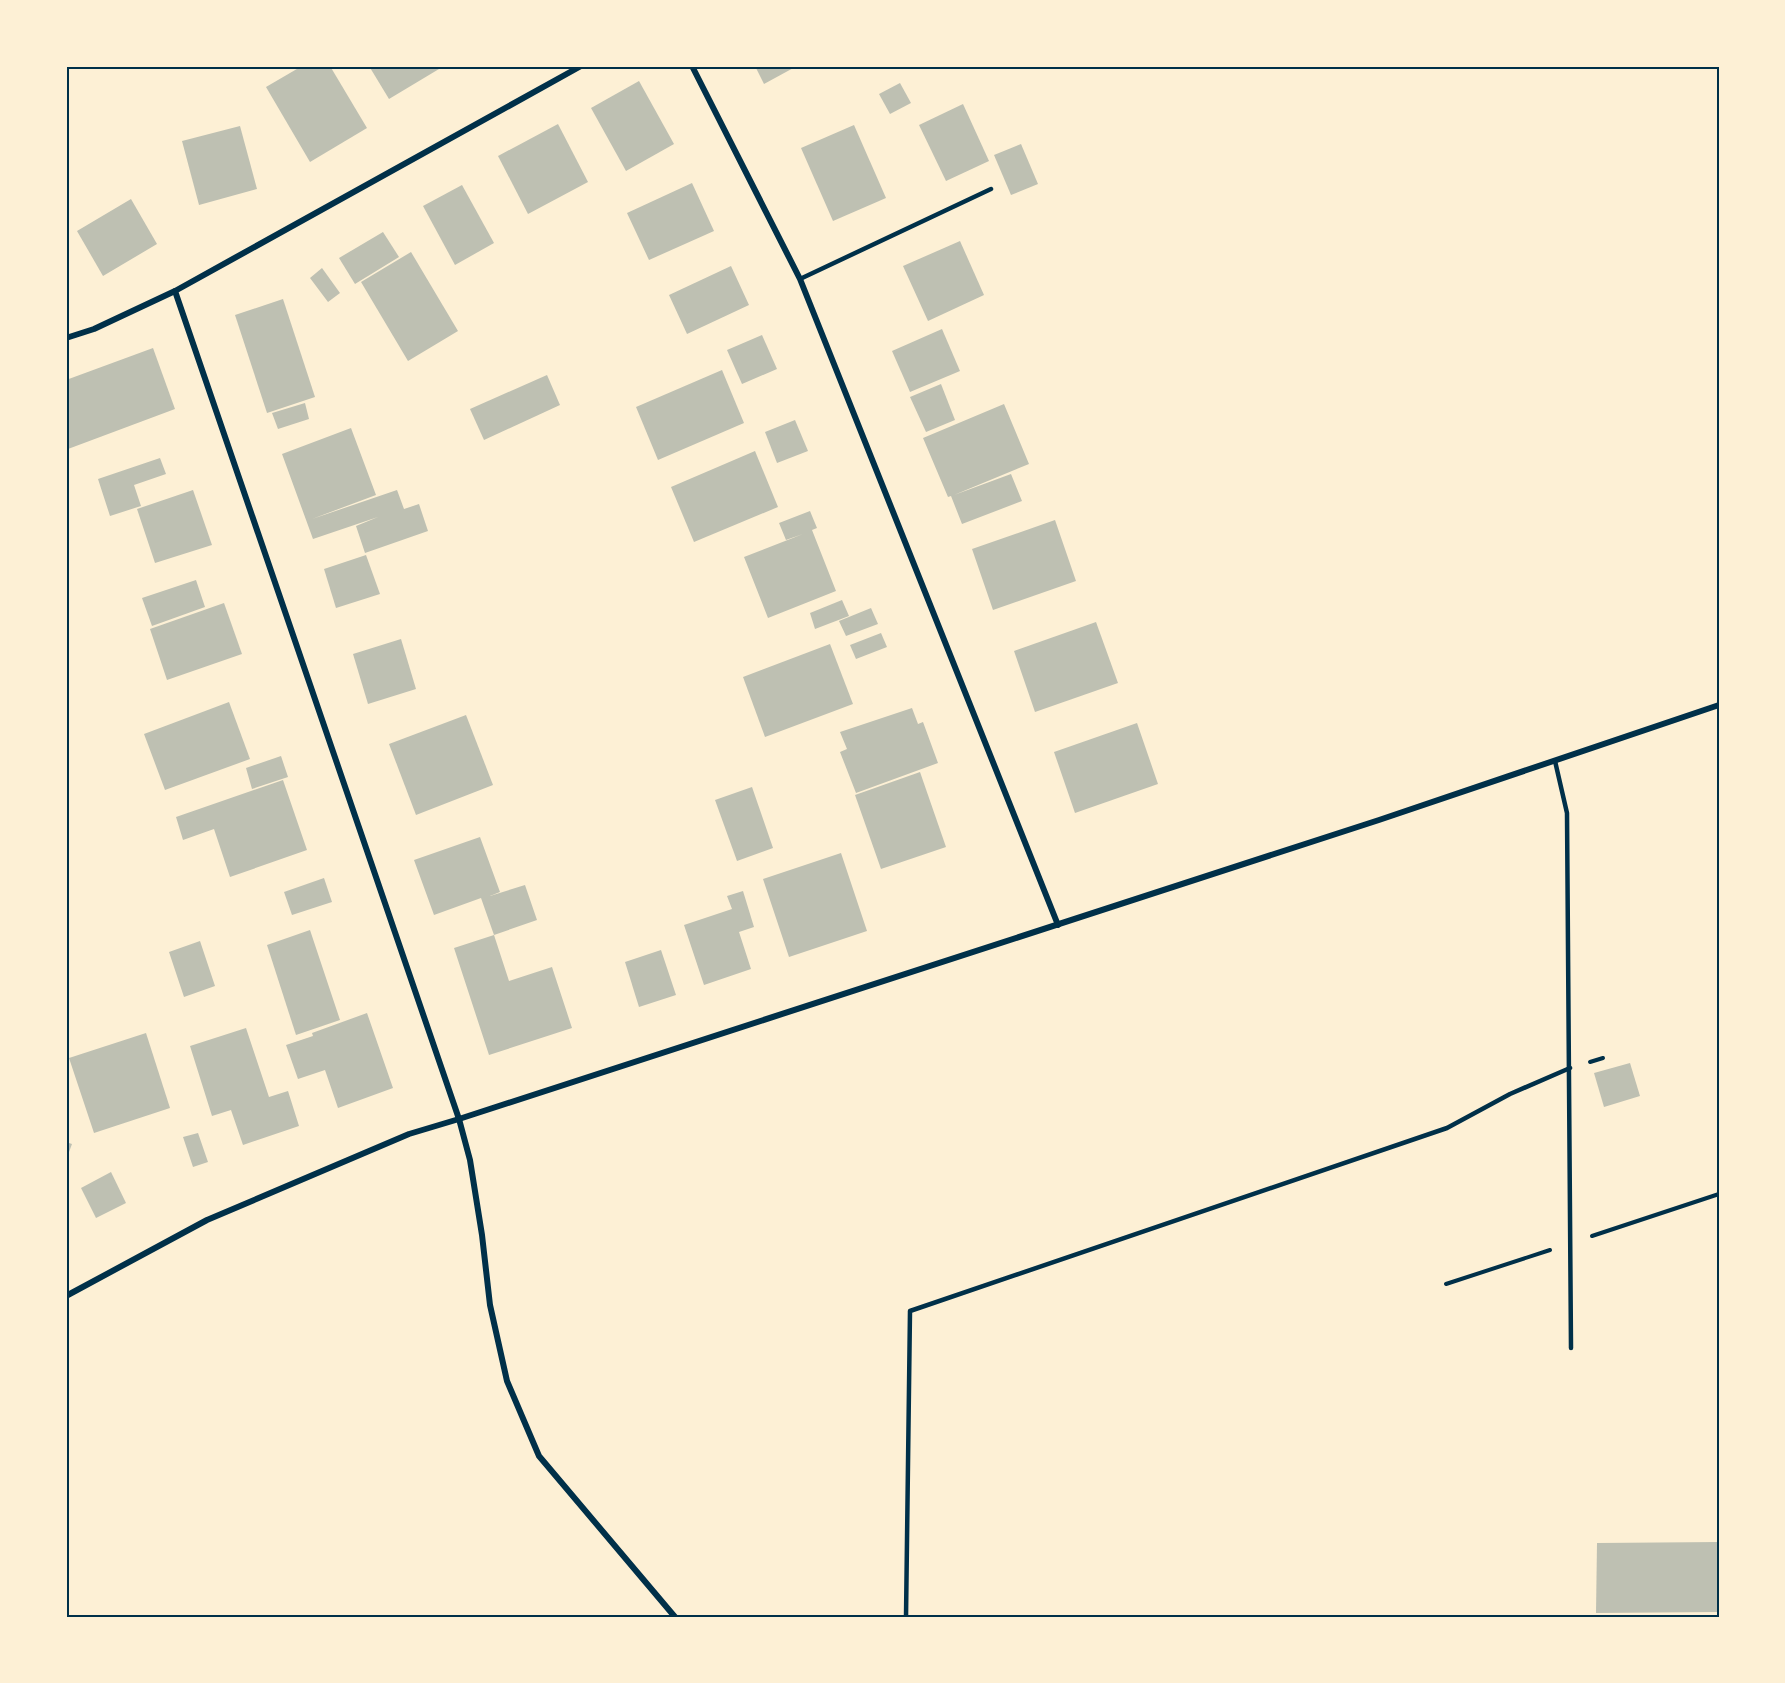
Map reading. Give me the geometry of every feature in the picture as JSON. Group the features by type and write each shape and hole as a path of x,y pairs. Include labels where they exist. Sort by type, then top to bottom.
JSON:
{"street":[{"path":"66,338 94,329 175,291 580,66"},
{"path":"692,66 800,279 1058,925"},
{"path":"175,291 459,1119 470,1160 490,1305 507,1381 539,1456 675,1617"},
{"path":"66,1296 207,1220 409,1134 1058,925 1719,705"}],"lane":[{"path":"800,279 990,189"},
{"path":"1555,761 1567,813 1572,1348"},
{"path":"906,1617 910,1311 1447,1128 1510,1094 1570,1068"}],"building":[{"path":"302,66 330,66 367,128 310,162 266,87"},
{"path":"369,66 444,66 389,99"},
{"path":"755,66 797,66 764,84"},
{"path":"639,81 674,144 626,171 591,108"},
{"path":"900,83 911,103 890,114 879,94"},
{"path":"963,104 989,161 946,181 919,125"},
{"path":"558,124 588,182 528,214 498,156"},
{"path":"854,125 886,198 833,221 801,148"},
{"path":"240,126 257,189 199,205 182,141"},
{"path":"1021,144 1038,184 1011,195 994,155"},
{"path":"692,183 714,231 649,260 627,213"},
{"path":"462,185 494,243 455,265 423,206"},
{"path":"131,199 157,244 103,276 77,231"},
{"path":"383,232 399,257 355,284 339,258"},
{"path":"960,241 984,295 928,321 903,266"},
{"path":"411,252 458,331 408,361 361,282"},
{"path":"731,266 749,305 687,334 669,295"},
{"path":"322,268 340,293 328,302 310,278"},
{"path":"283,299 315,397 267,413 235,315"},
{"path":"942,329 960,371 910,392 892,351"},
{"path":"762,335 777,369 742,384 727,350"},
{"path":"153,348 175,409 68,449 66,444 66,380"},
{"path":"722,370 744,423 658,460 636,407"},
{"path":"547,375 560,405 484,440 470,409"},
{"path":"941,384 955,420 926,432 910,397"},
{"path":"305,403 309,419 278,429 272,413"},
{"path":"1004,404 1029,464 954,495 1011,474 1022,501 962,524 923,438"},
{"path":"795,420 808,451 777,463 765,432"},
{"path":"351,428 376,495 312,519 397,490 404,509 419,504 428,531 365,553 356,526 378,517 313,539 282,454"},
{"path":"755,451 778,507 694,542 671,487"},
{"path":"160,458 166,474 134,485 141,506 110,516 98,479"},
{"path":"193,490 212,545 155,563 137,509"},
{"path":"810,511 817,528 812,530 836,591 768,618 744,557 803,534 786,540 779,523"},
{"path":"1055,520 1076,581 993,610 972,549"},
{"path":"366,555 380,594 336,608 324,569"},
{"path":"196,580 205,607 152,626 142,598"},
{"path":"842,600 849,616 815,629 810,613"},
{"path":"224,603 242,654 167,680 150,629"},
{"path":"871,608 878,624 846,636 839,621"},
{"path":"1096,622 1118,683 1035,712 1014,651"},
{"path":"881,633 887,647 856,659 850,645"},
{"path":"401,639 416,689 368,704 353,654"},
{"path":"830,644 853,704 765,737 743,677"},
{"path":"229,702 250,759 165,790 144,734"},
{"path":"912,708 918,724 923,722 938,763 856,793 840,752 847,749 840,732"},
{"path":"466,715 493,785 416,815 389,744"},
{"path":"1137,723 1158,784 1075,813 1054,752"},
{"path":"281,756 288,777 252,789 246,768"},
{"path":"920,772 946,847 881,869 855,795"},
{"path":"283,780 307,850 230,877 214,829 183,840 176,817"},
{"path":"752,787 773,848 737,861 715,800"},
{"path":"480,837 500,892 490,896 525,885 537,920 494,935 481,898 434,915 414,860"},
{"path":"841,853 867,931 789,957 763,879"},
{"path":"324,878 332,902 292,915 284,892"},
{"path":"743,891 754,927 739,932 751,969 704,985 684,925 732,909 727,896"},
{"path":"310,930 340,1020 296,1035 267,945"},
{"path":"494,935 509,981 552,967 572,1028 489,1055 454,948"},
{"path":"200,941 215,986 184,997 169,952"},
{"path":"661,950 676,995 639,1007 625,962"},
{"path":"367,1013 393,1088 338,1108 325,1070 298,1079 286,1045"},
{"path":"246,1028 269,1097 288,1091 299,1126 243,1145 231,1110 212,1116 190,1046"},
{"path":"146,1033 170,1108 94,1133 69,1058"},
{"path":"1630,1063 1640,1096 1604,1107 1594,1073"},
{"path":"198,1133 208,1162 193,1167 183,1137"},
{"path":"66,1142 72,1144 66,1160"},
{"path":"111,1172 126,1203 96,1218 81,1188"},
{"path":"1719,1542 1719,1612 1596,1613 1597,1543"}]}
